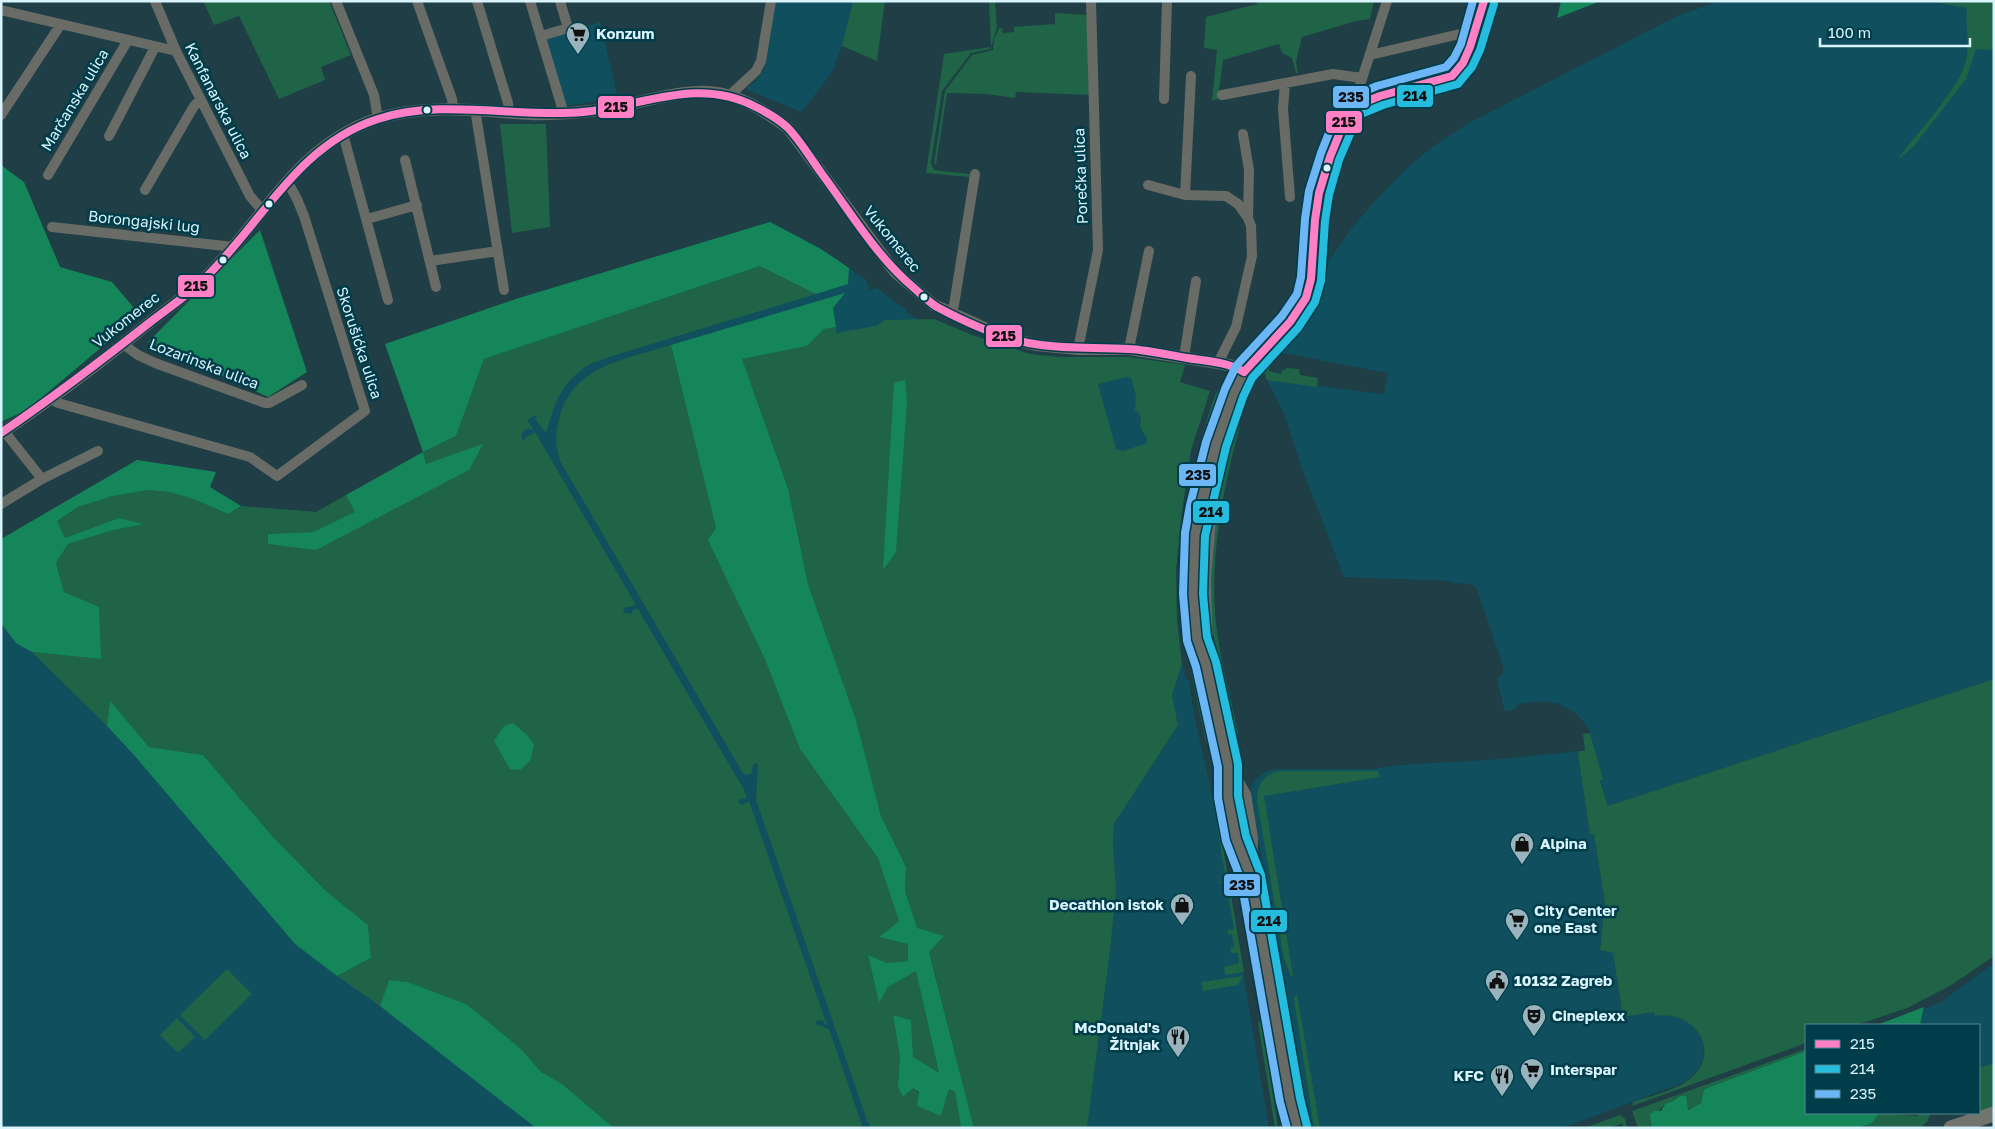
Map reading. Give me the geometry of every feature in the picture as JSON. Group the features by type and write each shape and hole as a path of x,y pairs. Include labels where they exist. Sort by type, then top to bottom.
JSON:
{"main road":[{"path":"1951,1128 1994,1114"}],"street":[{"name":"Kanfanarska ulica","path":"155,1 176,51 200,100 250,196 262,210"},
{"path":"336,1 374,95 378,119"},
{"path":"417,1 454,109"},
{"path":"477,1 509,112"},
{"path":"530,1 564,114"},
{"path":"541,36 568,28 560,1"},
{"path":"729,96 756,71 761,61 771,1"},
{"name":"Porečka ulica","path":"1078,349 1098,250 1091,1"},
{"path":"1164,99 1167,1"},
{"path":"1297,1128 1290,1100 1251,877 1252,838 1245,794 1228,766 1206,664 1197,638 1192,594 1196,535 1200,507 1216,444 1234,393 1244,372 1290,322 1306,298 1311,279 1315,220 1320,193 1330,157 1344,120 1355,106 1362,78 1388,1"},
{"path":"1355,106 1380,96 1452,76 1463,63 1477,30 1484,1"},
{"path":"1,10 176,51"},
{"path":"1,115 60,24"},
{"path":"1370,55 1477,30"},
{"name":"Marčanska ulica","path":"48,175 128,40"},
{"path":"109,136 155,47"},
{"path":"1222,94 1333,74 1362,78"},
{"path":"1185,195 1191,76"},
{"path":"1285,83 1283,108 1290,197"},
{"name":"Vukomerec","path":"3,432 51,399 205,278 234,247 287,181 314,155 343,134 378,119 414,112 454,109 564,114 596,111 692,93 711,92 729,96 767,113 788,128 894,272 930,302 950,314 1002,336 1036,345 1078,349 1129,349 1233,366 1244,372"},
{"path":"145,190 194,106 200,100"},
{"path":"475,110 504,290"},
{"path":"343,134 388,300"},
{"path":"1218,363 1236,327 1252,256 1253,238 1248,218 1248,170 1243,134"},
{"path":"405,160 436,287"},
{"path":"950,314 954,305 975,174"},
{"name":"Skorušićka ulica","path":"51,399 58,403 250,457 277,476 365,411 304,216 287,181"},
{"path":"1148,185 1185,195 1226,196 1238,204 1248,218"},
{"path":"367,219 417,205"},
{"name":"Borongajski lug","path":"52,227 234,247"},
{"path":"430,260 498,251"},
{"path":"1129,349 1149,252"},
{"path":"1184,357 1196,281"},
{"name":"Lozarinska ulica","path":"123,344 138,355 155,363 265,403 269,403 302,385"},
{"path":"3,432 42,479"},
{"path":"1,504 42,479 98,451"},
{"path":"1286,1128 1290,1100"}],"shaded area":[{"path":"775,1 853,1 842,46 832,72 802,112 747,88 759,77 764,69"},
{"path":"1720,1 1929,1 1967,7 1994,45 1994,679 1608,806 1600,780 1603,779 1589,729 1576,713 1559,704 1543,701 1521,704 1516,706 1517,708 1505,712 1497,679 1503,673 1503,665 1476,587 1470,584 1451,583 1450,581 1344,577 1301,466 1285,416 1267,380 1384,394 1388,373 1277,352 1312,305 1320,273 1352,228 1372,204 1408,167 1432,147 1469,123 1677,16"},
{"path":"600,22 618,98 566,106 545,38"},
{"path":"770,222 821,249 866,280 870,290 877,288 905,309 908,314 920,320 934,319 972,335 1030,354 1059,357 1128,357 1185,365 1180,382 1042,1128 1,1128 1,539 137,460 216,472 210,487 241,506 316,512 423,452 385,344 519,298"},
{"path":"1182,664 1186,680 1189,680 1194,715 1218,821 1269,1128 1087,1128 1116,890 1113,844 1114,824 1178,725 1172,695"},
{"path":"1579,751 1590,833 1594,833 1605,903 1600,949 1613,953 1623,1017 1654,1012 1656,1016 1666,1014 1680,1016 1693,1024 1701,1037 1704,1047 1703,1058 1698,1070 1685,1082 1563,1128 1309,1128 1288,1003 1278,968 1266,893 1251,797 1251,787 1254,781 1266,771 1276,769 1373,769 1400,765 1502,759"},
{"path":"1994,963 1994,1063 1980,1068 1980,1024 1920,1024 1924,1009 1941,1002"}],"green space":[{"path":"203,1 329,1 351,55 321,67 325,80 279,99 239,16 214,25"},
{"path":"853,1 885,1 877,61 842,46"},
{"path":"989,1 995,1 997,27 991,47"},
{"path":"1257,1 1374,1 1370,19 1356,21 1302,37 1296,62 1298,73 1296,73 1292,58 1282,53 1279,44 1223,60 1218,99 1212,101 1217,50 1204,48 1206,17 1257,4"},
{"path":"1561,1 1601,1 1557,18"},
{"path":"1929,1 1994,1 1994,50 1976,49 1966,79 1914,146 1900,158 1947,97 1962,72 1966,61 1968,48 1967,8"},
{"path":"1055,13 1087,15 1091,95 1016,92 1015,98 986,94 947,93 936,165 934,163 945,91 972,55 993,50 994,39 999,28 1002,28 1003,33 1014,32 1014,27 1055,24"},
{"path":"991,47 990,49 971,53 942,91 931,163 934,170 969,174 970,177 926,173 944,54"},
{"path":"500,124 546,124 550,227 512,233"},
{"path":"1,165 24,182 60,267 112,282 140,315 28,409 1,422"},
{"path":"770,222 821,249 849,268 848,284 816,294 760,266 484,359 456,436 423,452 385,344 519,298"},
{"path":"260,230 307,372 268,397 148,342"},
{"path":"760,266 816,294 590,364 576,374 564,388 552,413 547,431 545,432 535,419 537,417 535,415 527,420 533,429 529,428 522,432 522,440 535,432 636,605 624,608 623,612 631,614 633,610 638,609 743,788 747,798 740,799 738,802 742,805 749,801 827,1025 824,1024 824,1021 818,1020 815,1024 829,1029 863,1128 614,1128 562,1084 541,1072 520,1048 465,1004 408,982 389,980 380,1006 337,976 371,958 368,925 326,891 273,837 203,755 149,747 110,702 107,726 32,652 101,659 64,592 56,563 68,544 110,531 142,524 119,518 65,538 57,521 78,507 113,496 148,490 170,492 196,500 228,514 241,506 316,512 346,495 356,512 313,532 268,534 316,550 453,456 426,464 423,452 456,436 484,359"},
{"path":"845,293 833,308 836,327 824,329 807,346 742,359 788,488 808,584 856,720 881,816 906,867 905,891 917,928 944,936 929,952 974,1128 961,1128 955,1092 949,1089 941,1116 917,1106 919,1092 913,1088 903,1097 898,1087 900,1057 893,1015 911,1020 913,1057 939,1073 916,971 888,987 879,1003 868,955 887,963 908,961 908,944 879,937 899,921 878,858 800,749 765,659 708,540 716,528 671,345"},
{"path":"934,319 972,335 1030,354 1059,357 1128,357 1185,365 1180,382 1210,391 1191,450 1176,570 1177,620 1182,664 1172,695 1178,725 1114,824 1113,844 1116,890 1087,1128 974,1128 929,951 943,936 917,929 905,891 906,867 881,816 856,720 808,584 788,487 742,359 807,346 824,329 836,327 836,333 876,326 885,320","holes":["1126,377 1131,378 1136,396 1135,411 1139,412 1141,419 1140,427 1147,438 1147,443 1123,451 1116,449 1098,384"]},
{"path":"671,345 716,528 800,749 878,858 899,921 879,937 908,944 908,961 887,963 868,956 879,1002 888,987 916,970 939,1074 913,1057 911,1020 893,1015 900,1057 898,1087 903,1097 913,1088 941,1116 949,1089 955,1092 961,1128 871,1128 756,800 758,764 754,763 751,774 745,775 741,770 560,461 556,438 558,422 567,399 577,385 590,375 620,360"},
{"path":"1269,357 1276,358 1275,361 1271,360 1269,371 1281,374 1282,370 1286,368 1299,369 1300,375 1318,378 1317,387 1267,380 1264,372"},
{"path":"905,380 907,402 896,552 883,570 894,383"},
{"path":"1220,388 1223,389 1213,416 1198,475 1189,537 1187,568 1189,628 1195,671 1211,743 1208,743 1206,742 1199,710 1187,647 1183,571 1190,500 1198,454 1210,410"},
{"path":"1240,427 1222,502 1214,581 1217,632 1238,733 1236,738 1212,630 1210,589 1215,531 1225,465 1233,435"},
{"path":"483,444 469,470 316,550 268,544 268,534 313,532 355,512 346,495 423,452 426,464"},
{"path":"137,460 216,472 210,487 241,506 228,514 196,500 170,492 148,490 113,496 78,507 57,521 65,538 119,518 143,524 110,531 68,544 56,563 64,592 99,607 101,659 32,652 16,643 1,623 1,539"},
{"path":"1994,679 1994,956 1950,986 1907,1008 1860,1024 1805,1024 1805,1043 1632,1106 1633,1102 1656,1095 1688,1081 1701,1065 1704,1054 1703,1043 1699,1033 1691,1025 1669,1015 1655,1016 1654,1012 1623,1017 1613,953 1600,950 1605,903 1594,834 1590,834 1578,754 1579,751 1585,751 1583,734 1590,733 1603,779 1600,781 1608,806"},
{"path":"110,701 149,747 203,755 273,837 326,891 368,925 371,958 337,976 295,944 134,755 107,726"},
{"path":"513,723 527,735 534,745 530,761 520,770 510,769 494,741 504,726"},
{"path":"1279,771 1378,771 1380,777 1264,796 1293,976 1291,976 1284,959 1257,801 1258,790 1262,781 1269,775"},
{"path":"1219,824 1244,972 1225,975 1224,967 1239,963 1238,953 1231,953 1230,948 1234,947 1232,934 1228,935 1228,930 1234,929 1226,882 1219,883 1226,880 1217,825"},
{"path":"1264,872 1279,954 1276,956"},
{"path":"227,969 252,994 205,1040 180,1015"},
{"path":"1243,976 1238,985 1203,991 1201,982"},
{"path":"389,980 408,982 466,1004 520,1048 541,1072 562,1084 614,1128 536,1128 380,1006"},
{"path":"1297,995 1320,1128 1314,1128 1294,998"},
{"path":"1924,1007 1920,1024 1880,1024"},
{"path":"177,1018 195,1037 178,1053 160,1035"},
{"path":"1262,1019 1278,1128 1275,1128 1258,1023"},
{"path":"1805,1049 1805,1051 1704,1089 1701,1103 1687,1110 1680,1096 1665,1104 1650,1121 1651,1128 1638,1128 1632,1111"},
{"path":"1805,1051 1805,1114 1879,1114 1871,1124 1856,1128 1651,1128 1650,1114 1655,1111 1661,1111 1665,1104 1680,1096 1686,1096 1688,1110 1701,1103 1704,1089"},
{"path":"1994,1063 1994,1106 1980,1111 1980,1068"},
{"path":"1879,1114 1918,1116 1917,1114 1931,1114 1927,1122 1920,1128 1856,1128 1871,1124"},
{"path":"1620,1115 1625,1119 1627,1128 1624,1128 1622,1123 1610,1128 1584,1128"}],"transit line":[{"name":"235","path":"1287,1128 1280,1102 1241,880 1226,841 1218,798 1218,767 1196,667 1187,641 1183,594 1185,533 1206,442 1225,389 1236,366 1282,316 1297,294 1301,277 1309,191 1336,115 1351,97 1377,86 1446,67 1454,58 1461,44 1473,1"},
{"name":"215","path":"1244,372 1290,322 1306,298 1311,279 1319,193 1330,157 1345,120 1355,106 1380,96 1452,76 1463,63 1470,47 1484,1"},
{"name":"214","path":"1307,1126 1300,1098 1261,875 1246,836 1238,796 1238,764 1216,662 1207,637 1203,594 1205,536 1226,447 1243,397 1252,378 1298,328 1315,302 1321,281 1325,221 1329,195 1339,160 1354,125 1361,114 1383,105 1458,84 1472,67 1480,50 1494,4"},
{"name":"215","path":"1,433 76,379 201,282 302,167 324,148 349,131 378,119 402,113 427,110 453,109 532,113 583,112 692,93 734,98 764,111 787,127 876,249 901,276 937,307 974,325 1028,343 1063,347 1143,350 1217,362 1244,372"}],"place":[{"name":"Konzum","path":"578,55"},
{"name":"Alpina","path":"1522,865"},
{"name":"Decathlon istok","path":"1182,926"},
{"name":"City Center one East","path":"1517,941"},
{"name":"10132 Zagreb","path":"1497,1002"},
{"name":"Cineplexx","path":"1534,1037"},
{"name":"McDonald's Žitnjak","path":"1178,1058"},
{"name":"Interspar","path":"1532,1091"},
{"name":"KFC","path":"1502,1097"}]}
